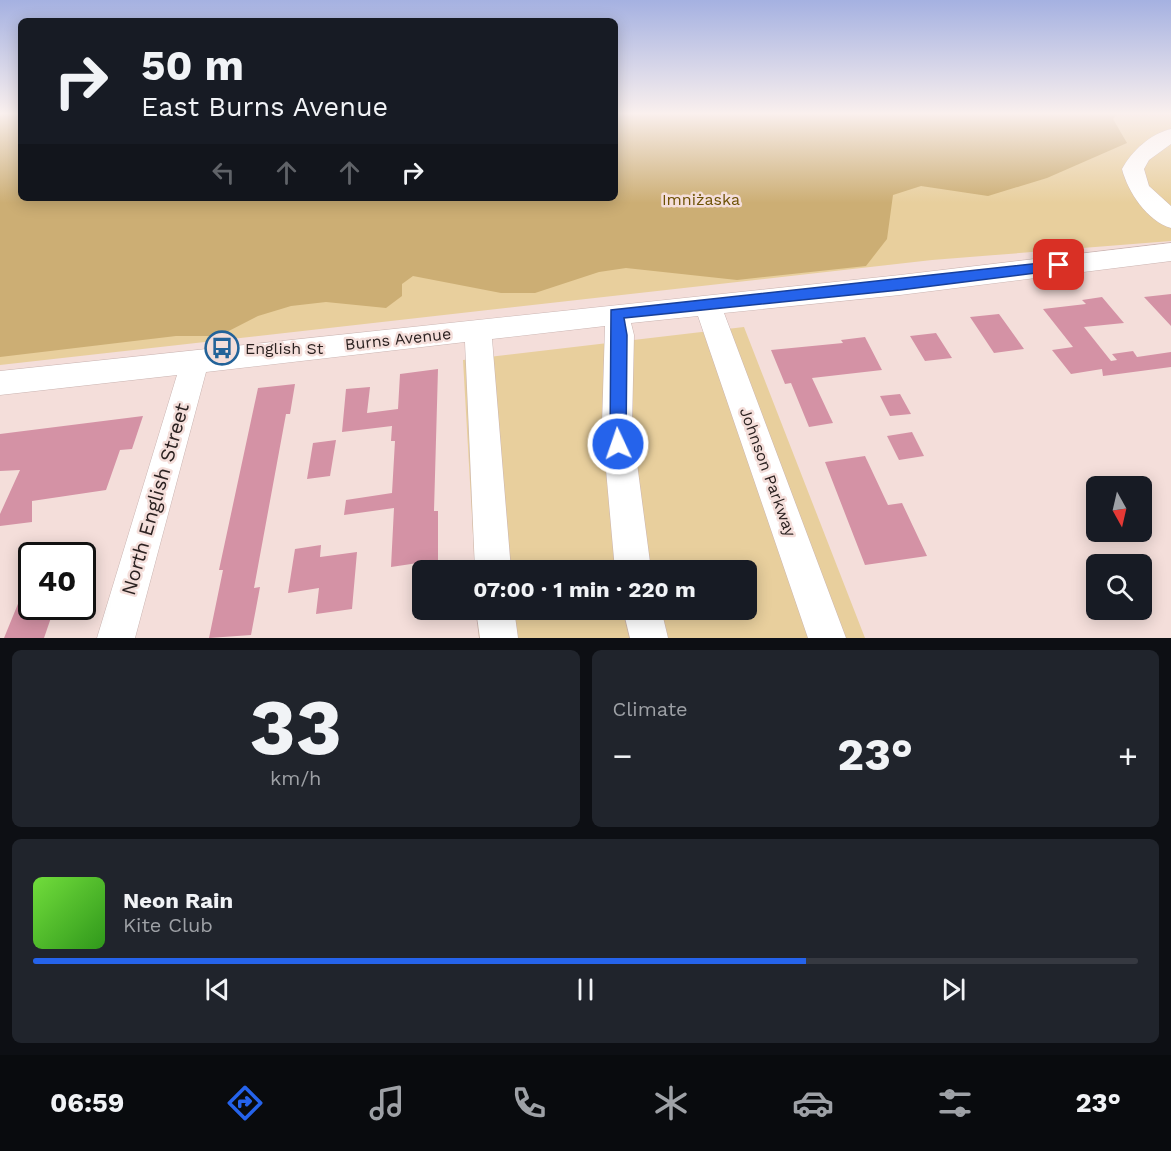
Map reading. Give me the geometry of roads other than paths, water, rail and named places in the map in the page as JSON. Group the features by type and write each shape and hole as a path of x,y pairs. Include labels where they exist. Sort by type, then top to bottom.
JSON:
{"street":[{"path":"1158,144 1140,156 1133,169 1139,189 1171,220"},
{"path":"1161,253 1171,275"},
{"name":"Burns Avenue","path":"0,383 1161,253"},
{"name":"Johnson Parkway","path":"708,305 827,638"},
{"path":"616,314 620,335 617,425 632,560"},
{"path":"478,330 492,560"},
{"name":"North English Street","path":"116,638 195,361"},
{"path":"497,620 499,638"},
{"path":"645,620 649,638"}],"place":[{"name":"English St","path":"222,348"}],"park label":[{"name":"Imniżaska","path":"701,199"}]}
